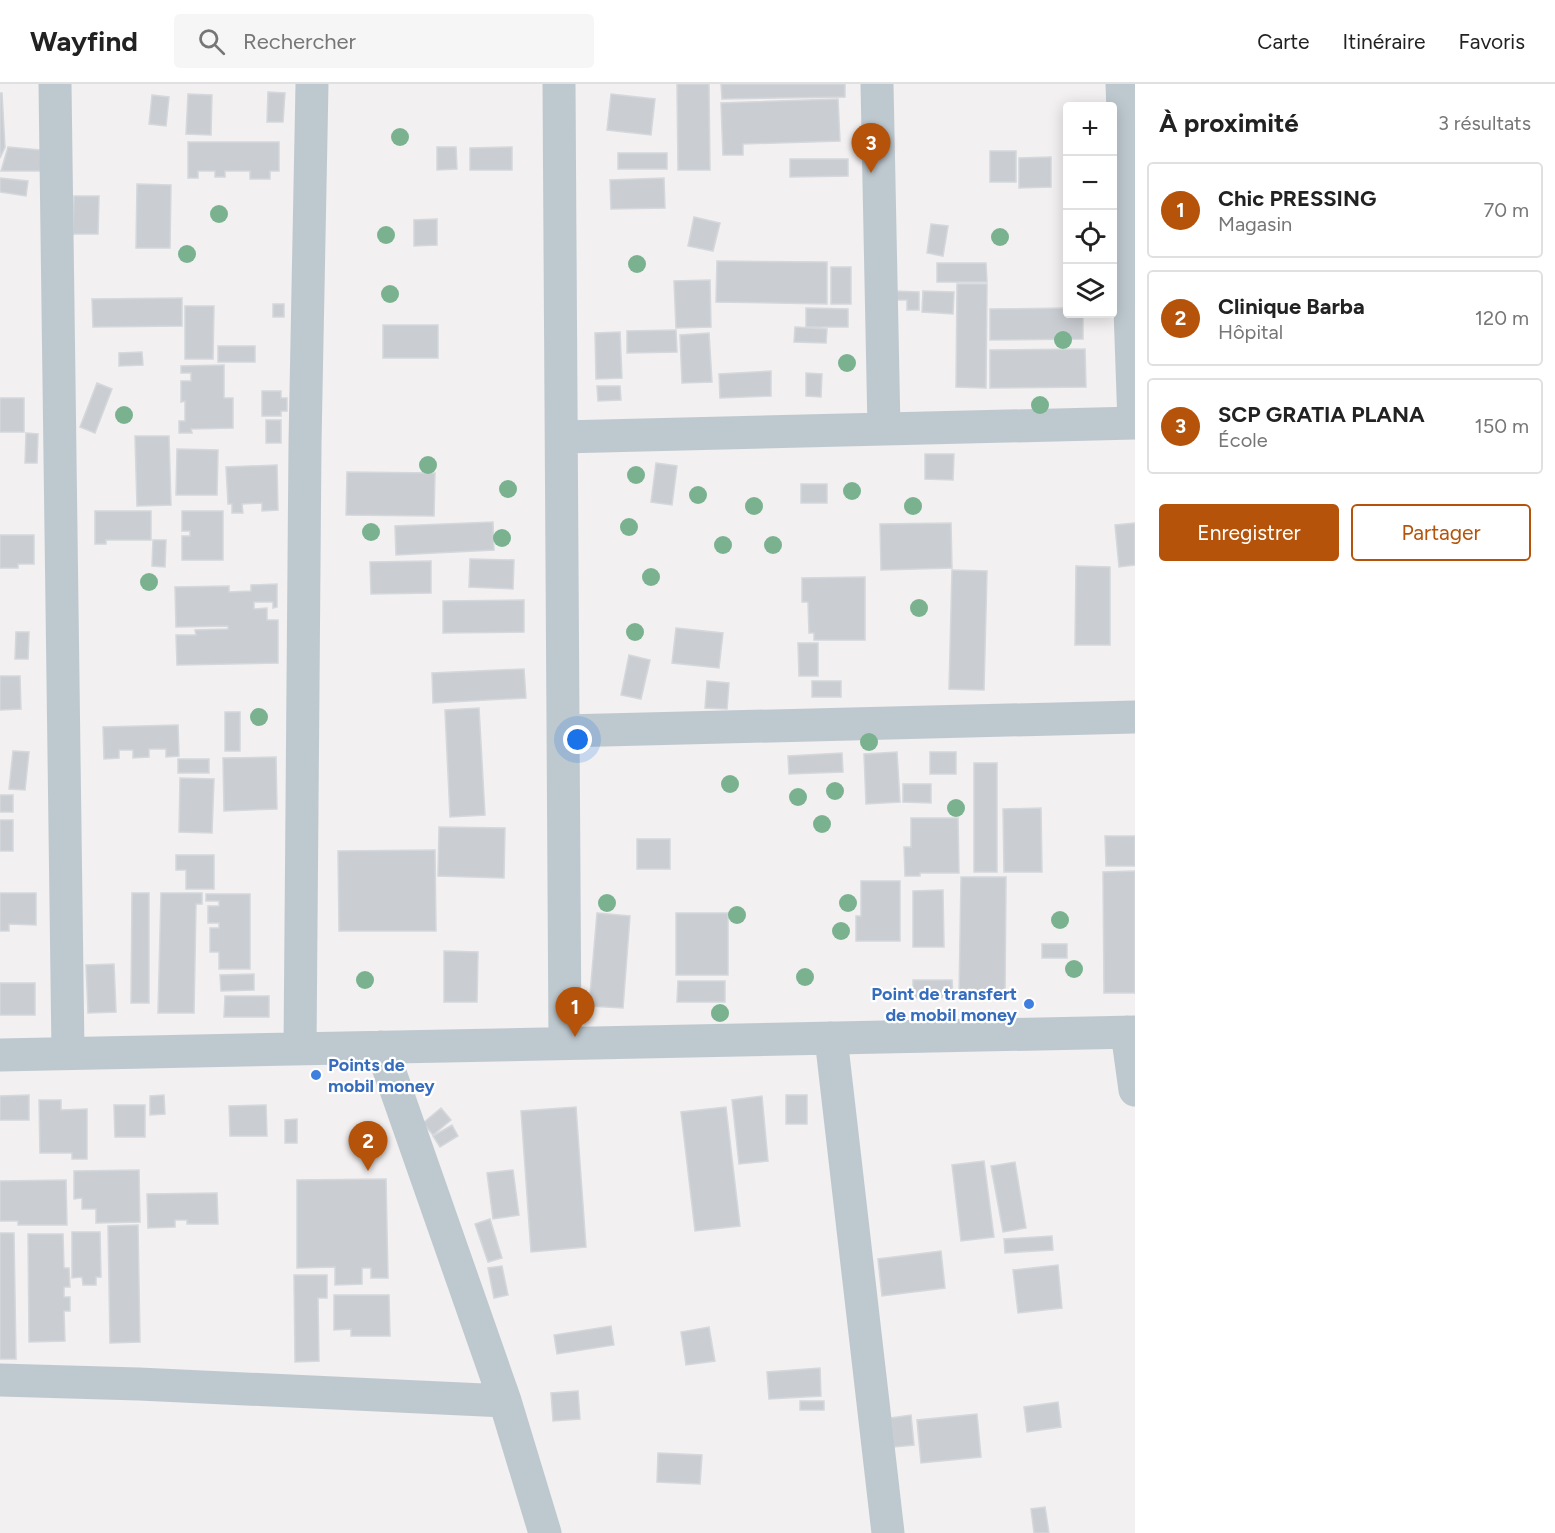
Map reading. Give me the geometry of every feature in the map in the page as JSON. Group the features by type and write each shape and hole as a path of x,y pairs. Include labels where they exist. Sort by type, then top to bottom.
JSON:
{"street":[{"path":"55,84 68,1053"},
{"path":"300,1049 305,443 312,84"},
{"path":"560,84 565,1043"},
{"path":"877,84 884,429"},
{"path":"562,437 1134,423 1122,84"},
{"path":"564,731 1135,717"},
{"path":"0,1055 1131,1032 1135,1090"},
{"path":"831,1038 888,1533"},
{"path":"381,1047 505,1401 545,1533"},
{"path":"0,1380 505,1401"}],"building":[{"path":"677,84 709,84 710,170 678,170"},
{"path":"721,84 845,84 845,97 722,99"},
{"path":"268,92 285,93 283,122 267,122"},
{"path":"0,93 2,93 5,147 0,158"},
{"path":"188,94 212,95 211,135 186,134"},
{"path":"611,94 655,99 651,135 607,130"},
{"path":"152,95 169,97 166,126 149,124"},
{"path":"838,99 840,141 743,144 743,155 723,155 721,103"},
{"path":"188,142 279,142 279,171 270,171 270,179 250,179 250,171 225,171 225,177 215,177 215,171 198,171 198,178 188,178"},
{"path":"8,147 40,150 41,171 1,171"},
{"path":"437,147 456,147 457,169 437,170"},
{"path":"512,147 512,170 470,170 470,148"},
{"path":"990,151 1016,151 1016,182 990,182"},
{"path":"618,153 667,153 667,169 618,169"},
{"path":"1051,157 1051,187 1019,188 1019,158"},
{"path":"790,159 848,159 848,176 790,177"},
{"path":"0,178 28,181 26,196 0,192"},
{"path":"664,178 665,208 611,209 610,180"},
{"path":"137,184 171,185 170,248 136,248"},
{"path":"74,196 99,196 98,234 73,234"},
{"path":"694,217 720,223 713,251 688,246"},
{"path":"437,219 437,245 414,246 414,220"},
{"path":"931,224 948,226 943,256 927,253"},
{"path":"717,261 827,262 827,304 716,302"},
{"path":"937,263 986,263 987,282 937,282"},
{"path":"831,267 851,267 851,304 831,304"},
{"path":"710,280 711,327 676,328 674,281"},
{"path":"957,284 987,284 986,388 956,387"},
{"path":"894,291 919,292 919,310 907,310 907,300 894,300"},
{"path":"923,291 954,292 953,314 922,312"},
{"path":"182,298 182,326 93,327 92,299"},
{"path":"273,304 284,304 284,317 273,317"},
{"path":"185,306 214,306 213,359 185,359"},
{"path":"806,308 848,309 848,327 806,327"},
{"path":"1063,308 1063,318 1083,318 1083,339 990,340 990,309"},
{"path":"383,325 438,325 438,358 383,358"},
{"path":"795,327 827,329 826,343 794,342"},
{"path":"676,330 677,352 627,353 627,331"},
{"path":"620,332 622,378 596,379 595,333"},
{"path":"709,333 712,382 682,383 680,335"},
{"path":"218,346 255,346 255,362 218,362"},
{"path":"1085,349 1086,387 990,388 990,350"},
{"path":"142,352 143,365 119,366 119,353"},
{"path":"224,365 224,398 233,398 233,428 191,429 192,433 179,433 179,421 185,421 185,401 181,402 181,381 191,381 191,373 181,373 181,366"},
{"path":"771,371 771,396 720,398 719,374"},
{"path":"806,373 822,374 821,397 806,396"},
{"path":"97,383 112,389 95,433 80,427"},
{"path":"597,386 620,386 621,400 598,401"},
{"path":"262,391 281,391 281,398 287,398 287,411 281,411 281,416 262,416"},
{"path":"0,398 24,398 24,432 0,432"},
{"path":"266,420 281,420 281,443 266,443"},
{"path":"26,433 38,434 37,463 25,463"},
{"path":"135,436 169,436 171,505 137,506"},
{"path":"177,449 218,450 217,495 176,495"},
{"path":"925,454 954,454 953,480 925,479"},
{"path":"656,463 677,466 672,505 651,502"},
{"path":"277,465 278,510 262,511 262,503 242,504 243,513 232,513 232,504 228,504 226,467"},
{"path":"347,472 435,473 434,516 346,515"},
{"path":"801,484 827,484 827,503 801,503"},
{"path":"95,511 151,511 151,540 106,540 106,544 95,544"},
{"path":"182,511 223,511 223,560 182,560 182,536 190,536 190,531 182,531"},
{"path":"493,522 494,550 396,555 395,526"},
{"path":"951,523 952,568 881,570 880,524"},
{"path":"1135,523 1135,565 1119,567 1115,525"},
{"path":"0,535 34,535 34,564 18,564 18,568 0,568"},
{"path":"153,540 166,540 165,567 152,566"},
{"path":"470,559 514,560 513,589 469,587"},
{"path":"431,561 431,593 371,594 370,562"},
{"path":"1076,566 1110,567 1110,645 1075,645"},
{"path":"952,570 987,571 984,690 949,689"},
{"path":"865,577 865,640 814,640 814,633 809,633 808,602 802,602 802,578"},
{"path":"277,584 277,607 273,608 273,602 254,602 254,609 267,608 267,620 278,620 278,663 177,665 176,635 196,635 195,630 228,629 228,626 176,627 175,587 229,586 229,592 251,591 251,585"},
{"path":"524,600 524,632 443,633 443,601"},
{"path":"676,628 723,633 719,668 672,663"},
{"path":"16,632 29,632 28,659 15,659"},
{"path":"798,643 818,643 818,676 799,676"},
{"path":"629,655 650,660 641,699 621,695"},
{"path":"524,669 526,698 433,703 432,673"},
{"path":"0,676 20,676 21,709 0,710"},
{"path":"707,681 729,683 727,709 705,708"},
{"path":"812,681 841,681 841,697 812,697"},
{"path":"479,708 485,815 450,817 445,710"},
{"path":"225,712 240,712 240,751 225,751"},
{"path":"178,725 179,756 166,757 166,749 149,749 149,757 133,758 133,750 119,750 119,758 104,759 103,727"},
{"path":"13,751 29,752 25,790 9,789"},
{"path":"897,752 900,802 866,804 864,754"},
{"path":"930,752 956,752 956,774 930,774"},
{"path":"842,753 843,772 789,774 788,756"},
{"path":"276,757 277,809 224,811 223,758"},
{"path":"178,759 209,759 209,773 178,773"},
{"path":"974,763 997,763 997,872 974,872"},
{"path":"180,778 214,779 212,833 179,832"},
{"path":"903,784 931,784 931,803 903,802"},
{"path":"0,795 13,795 13,812 0,812"},
{"path":"1041,808 1042,872 1004,872 1003,809"},
{"path":"911,818 958,818 959,873 920,873 920,876 905,876 904,847 911,847"},
{"path":"0,820 13,820 13,851 0,851"},
{"path":"439,827 505,828 504,878 438,876"},
{"path":"1105,836 1135,836 1135,866 1106,866"},
{"path":"637,839 670,839 670,869 637,869"},
{"path":"435,850 436,931 339,931 338,851"},
{"path":"176,855 214,855 214,889 186,889 186,870 176,870"},
{"path":"1135,871 1135,993 1104,993 1103,872"},
{"path":"961,877 1006,877 1005,997 959,997"},
{"path":"861,881 900,881 900,941 856,941 856,916 861,916"},
{"path":"943,890 944,947 913,947 913,891"},
{"path":"0,893 36,893 36,925 9,924 9,931 0,931"},
{"path":"132,893 149,893 149,1003 131,1003"},
{"path":"161,893 202,893 202,904 196,904 194,1013 158,1013"},
{"path":"206,894 250,894 250,969 219,969 219,952 210,952 210,928 219,928 219,923 208,923 208,906 219,906 219,901 206,901"},
{"path":"597,913 630,916 623,1008 589,1006"},
{"path":"676,913 728,913 728,975 676,975"},
{"path":"1042,944 1067,944 1067,958 1042,958"},
{"path":"444,951 478,952 477,1002 444,1002"},
{"path":"114,964 116,1012 88,1013 86,965"},
{"path":"254,974 254,990 221,991 220,975"},
{"path":"913,980 952,980 953,997 913,998"},
{"path":"678,981 725,981 725,1002 677,1002"},
{"path":"0,983 35,983 35,1015 0,1015"},
{"path":"225,996 269,996 269,1017 224,1017"},
{"path":"29,1095 29,1120 0,1120 0,1096"},
{"path":"164,1095 165,1114 150,1115 150,1096"},
{"path":"786,1095 807,1095 807,1124 786,1124"},
{"path":"762,1096 768,1161 739,1164 732,1100"},
{"path":"39,1100 61,1100 61,1110 87,1109 87,1159 72,1159 72,1153 40,1153"},
{"path":"114,1105 145,1105 145,1137 115,1137"},
{"path":"266,1105 267,1136 230,1136 229,1106"},
{"path":"576,1107 586,1247 531,1252 521,1111"},
{"path":"726,1107 740,1226 695,1231 681,1112"},
{"path":"441,1108 451,1120 433,1135 423,1123"},
{"path":"297,1119 297,1143 285,1143 285,1120"},
{"path":"452,1125 458,1136 440,1147 433,1136"},
{"path":"984,1161 994,1237 961,1241 952,1165"},
{"path":"1015,1162 1026,1228 1003,1232 991,1166"},
{"path":"139,1170 140,1222 96,1223 96,1209 82,1209 82,1198 74,1199 74,1171"},
{"path":"513,1170 519,1215 493,1219 487,1173"},
{"path":"386,1179 388,1278 371,1278 371,1268 362,1268 362,1284 335,1285 335,1267 297,1268 297,1180"},
{"path":"66,1180 67,1225 18,1225 18,1221 0,1221 0,1181"},
{"path":"217,1193 218,1224 187,1224 187,1220 175,1220 175,1227 148,1228 147,1194"},
{"path":"490,1219 502,1258 488,1262 475,1224"},
{"path":"138,1225 140,1342 110,1343 108,1226"},
{"path":"72,1232 100,1232 101,1277 96,1277 96,1285 83,1285 82,1277 72,1278"},
{"path":"0,1233 14,1233 16,1359 0,1359"},
{"path":"28,1234 63,1234 64,1268 69,1268 70,1287 64,1287 64,1297 70,1297 70,1311 64,1311 65,1341 29,1342"},
{"path":"1052,1236 1053,1250 1005,1253 1004,1239"},
{"path":"941,1251 945,1288 882,1296 878,1259"},
{"path":"1058,1265 1062,1308 1018,1313 1013,1270"},
{"path":"502,1266 508,1295 494,1298 488,1268"},
{"path":"294,1275 327,1275 327,1298 318,1298 319,1361 295,1362"},
{"path":"334,1295 389,1295 390,1336 351,1336 351,1329 334,1330"},
{"path":"611,1326 614,1345 557,1354 554,1335"},
{"path":"709,1327 715,1361 686,1365 681,1332"},
{"path":"820,1368 821,1396 769,1399 767,1372"},
{"path":"578,1391 580,1419 553,1421 551,1393"},
{"path":"800,1401 824,1401 824,1410 800,1410"},
{"path":"1058,1402 1061,1427 1027,1432 1024,1407"},
{"path":"977,1414 981,1457 921,1463 917,1420"},
{"path":"911,1415 914,1445 894,1447 891,1418"},
{"path":"658,1453 702,1455 700,1484 657,1482"},
{"path":"1045,1507 1049,1533 1034,1533 1031,1509"}],"place":[{"name":"SCP GRATIA PLANA","path":"871,173"},
{"name":"Point de transfert de mobil money","path":"1029,1004"},
{"name":"Chic PRESSING","path":"575,1037"},
{"name":"Points de mobil money","path":"316,1075"},
{"name":"Clinique Barba","path":"368,1171"}]}
